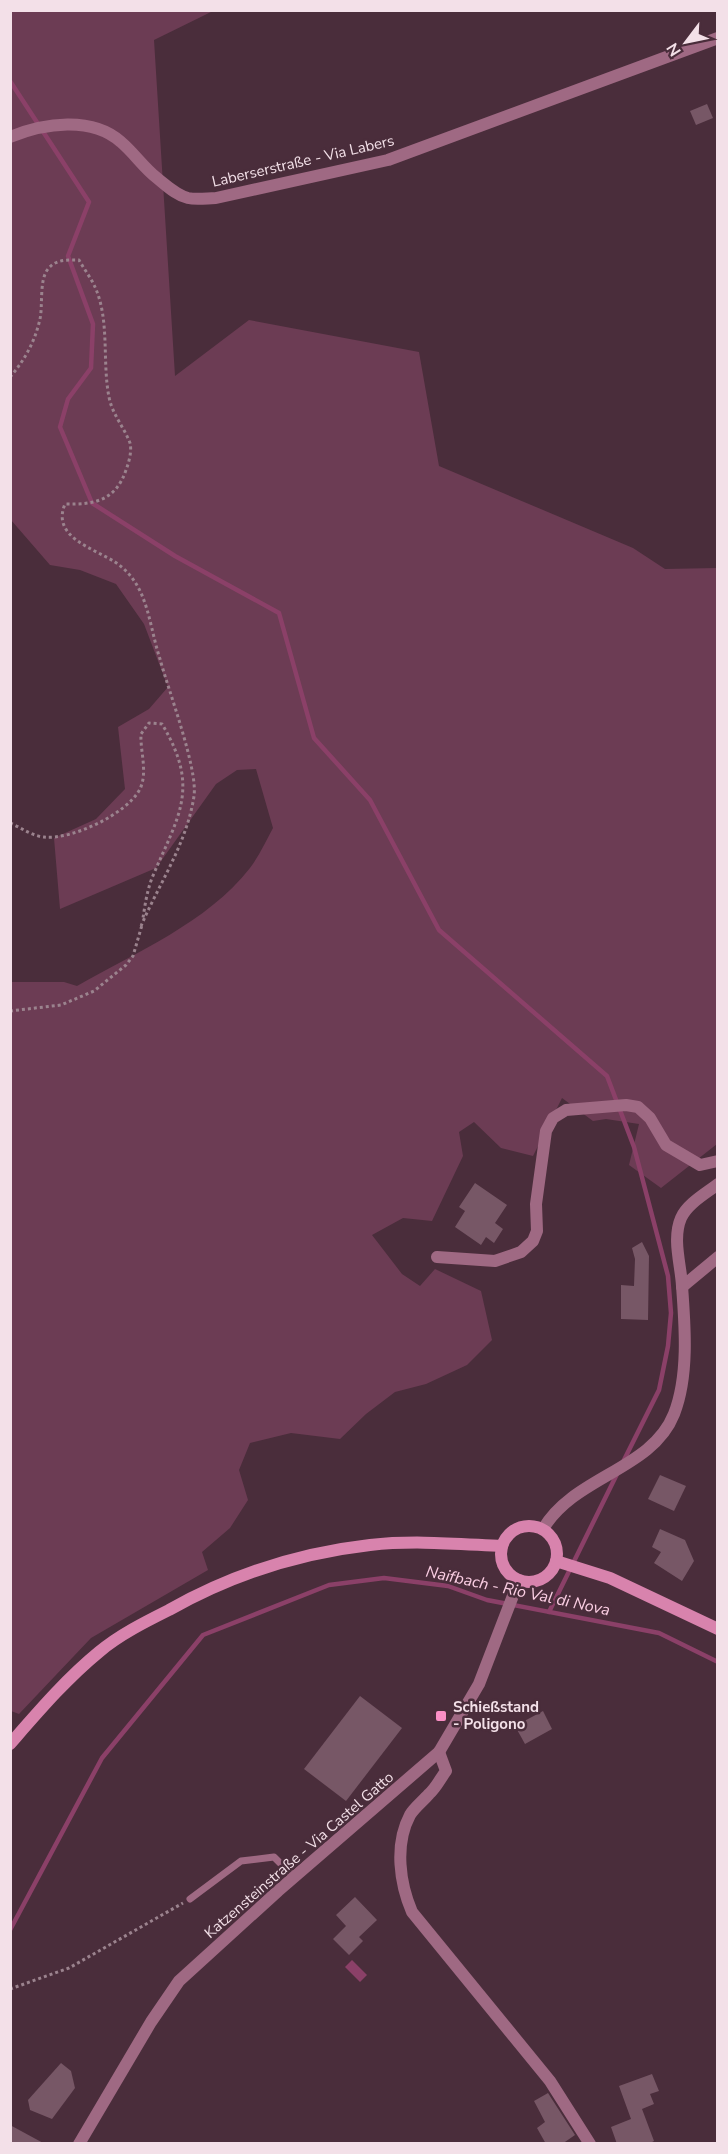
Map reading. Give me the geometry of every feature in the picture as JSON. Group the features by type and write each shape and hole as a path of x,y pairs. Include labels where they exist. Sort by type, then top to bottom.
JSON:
{"main road":[{"path":"527,1526 543,1529 555,1543 561,1562 537,1580 519,1580 506,1570 502,1546 518,1528 527,1526"},
{"path":"10,1744 59,1689 100,1650 205,1590 256,1570 309,1555 370,1545 419,1543 502,1546"},
{"path":"561,1562 610,1578 717,1629"}],"street":[{"name":"Laberserstraße - Via Labers","path":"10,137 26,130 82,123 107,132 174,192 189,198 216,198 388,160 717,38"},
{"path":"437,1257 495,1261 520,1252 533,1241 537,1231 536,1204 546,1131 553,1118 566,1110 621,1105 638,1107 650,1118 666,1145 700,1165 717,1161"},
{"path":"543,1529 560,1506 609,1472 631,1461 651,1447 667,1428 675,1413 683,1379 682,1287 677,1246 680,1219 690,1206 717,1184"},
{"path":"682,1287 717,1257"},
{"name":"Katzensteinstraße - Via Castel Gatto","path":"79,2144 151,2022 179,1982 294,1877 440,1752 479,1684 519,1580"},
{"path":"440,1752 446,1771 432,1792 410,1815 405,1832 400,1868 404,1891 412,1912 550,2081 590,2144"}],"lane":[{"path":"190,1899 241,1861 274,1857 294,1877"}],"path":[{"path":"10,377 23,362 33,342 48,269 60,260 79,260 96,288 109,397 130,445 129,461 114,493 105,500 92,503 65,504 61,513 61,524 73,537 115,562 131,576 141,595 173,700 195,793 189,820 167,875 141,926"},
{"path":"10,823 34,835 59,837 113,815 140,789 144,772 141,734 149,723 162,724 178,749 184,789 183,804 178,822 148,889 133,956 126,965 94,991 61,1005 10,1011"},
{"path":"10,1989 69,1968 190,1899"}],"shaded area":[{"path":"11,11 213,11 154,40 175,376 249,320 419,352 439,466 633,548 665,569 717,568 717,1144 661,1188 629,1165 639,1124 606,1119 593,1121 562,1098 533,1156 501,1148 474,1122 459,1132 463,1156 432,1221 403,1218 372,1235 402,1274 420,1286 435,1269 481,1291 492,1340 467,1365 426,1384 395,1392 366,1414 340,1439 291,1433 250,1443 239,1470 248,1500 230,1528 202,1552 208,1570 91,1638 19,1714 11,1711 11,982 64,982 77,986 169,935 192,921 233,887 250,868 273,828 256,769 237,770 216,784 156,868 60,909 54,838 96,819 125,789 118,727 149,709 168,687 144,624 116,584 80,570 50,565 11,520"},
{"path":"352,1960 367,1975 360,1982 345,1967"}],"building":[{"path":"707,104 713,118 696,125 690,111"},
{"path":"475,1183 507,1205 495,1223 503,1229 494,1243 486,1237 481,1245 455,1227 465,1211 459,1207"},
{"path":"642,1242 649,1256 648,1320 621,1319 621,1285 634,1286 635,1259 632,1248"},
{"path":"660,1475 686,1486 674,1511 648,1499"},
{"path":"660,1529 685,1540 694,1561 682,1581 654,1563 661,1552 652,1547"},
{"path":"360,1696 402,1728 346,1801 304,1769"},
{"path":"543,1711 552,1729 525,1744 515,1726"},
{"path":"355,1897 377,1920 359,1937 363,1941 349,1955 333,1939 346,1926 336,1915"},
{"path":"61,2063 71,2071 75,2088 52,2119 30,2110 28,2100"},
{"path":"652,2074 659,2091 650,2094 654,2104 642,2109 654,2141 648,2144 617,2144 611,2127 631,2119 619,2086"},
{"path":"548,2093 575,2135 562,2144 546,2144 537,2128 545,2122 534,2101"},
{"path":"10,2125 45,2144 10,2144"}],"waterway":[{"path":"10,81 89,202 68,256 93,324 91,368 68,399 60,427 92,503 175,556 279,613 314,738 370,800 439,930 607,1076 634,1147 668,1276 671,1313 668,1346 659,1390 623,1462"},
{"path":"549,1612 618,1472"},
{"name":"Naifbach - Rio Val di Nova","path":"10,1930 102,1758 203,1635 329,1585 384,1578 448,1586 487,1600 659,1633 718,1662"}],"place":[{"name":"Schießstand - Poligono","path":"441,1716"}]}
